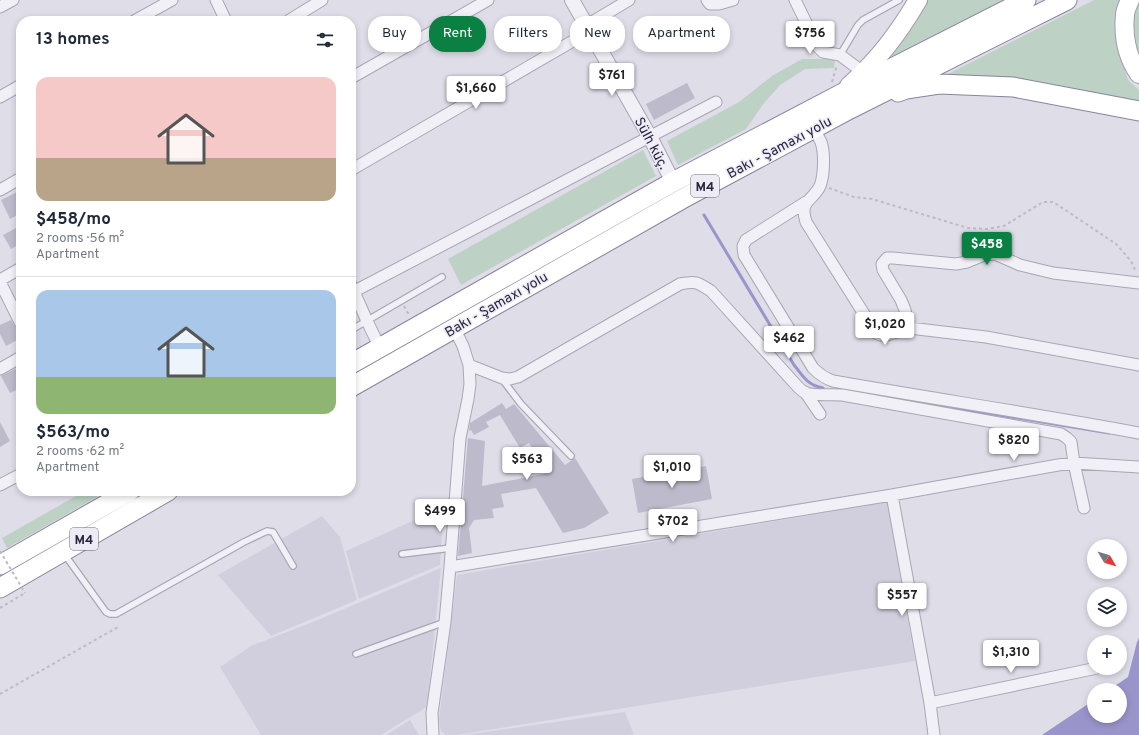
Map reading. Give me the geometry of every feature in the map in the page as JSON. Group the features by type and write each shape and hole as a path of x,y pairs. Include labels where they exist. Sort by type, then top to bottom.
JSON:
{"highway":[{"name":"Bakı - Şamaxı yolu","path":"356,361 673,182 1026,0"},
{"name":"Bakı - Şamaxı yolu","path":"356,383 682,199 814,128 839,96 1067,0"},
{"path":"839,96 939,84 1013,87 1139,111"},
{"name":"M4","path":"0,566 109,496"},
{"name":"M4","path":"0,588 159,496"}],"main road":[{"path":"1130,0 1125,14 1126,43 1134,66 1139,74"},
{"path":"839,96 864,73 885,50 904,23 910,3"}],"street":[{"path":"0,7 13,0"},
{"path":"143,16 172,0"},
{"path":"216,0 224,16"},
{"path":"296,16 322,0"},
{"path":"356,75 488,0"},
{"name":"Sülh küç.","path":"572,0 581,16"},
{"path":"606,16 629,0"},
{"path":"707,0 710,4 719,4 732,0"},
{"path":"795,0 818,47 823,52 840,56 864,73"},
{"path":"356,167 570,39"},
{"name":"Sülh küç.","path":"602,52 650,137 673,182"},
{"path":"0,97 16,88"},
{"path":"356,288 716,102"},
{"path":"814,128 821,143 823,157 823,174 821,185 816,193 806,202 746,240 743,246 744,255 813,368 819,374 833,381 1139,433"},
{"path":"0,190 16,181"},
{"path":"806,202 804,215 806,222 876,333 880,335 887,335 909,328 986,337 1139,365"},
{"path":"909,328 901,300 883,270 882,264 887,258 956,264 968,262 984,255 994,254 1020,265 1052,273 1138,278"},
{"path":"16,271 0,281 16,314"},
{"path":"469,366 502,378 510,379 518,377 680,284 693,281 711,291 804,392 820,414"},
{"path":"356,298 380,348"},
{"path":"432,735 432,712 445,622 460,438 470,384 469,366 463,346 454,328"},
{"path":"0,369 16,360"},
{"path":"831,394 833,381"},
{"path":"804,392 831,394 1061,434 1071,442 1084,508"},
{"path":"450,567 892,495 1074,463 1139,467"},
{"path":"0,485 16,477"},
{"path":"892,495 930,703 934,735"},
{"path":"930,703 1087,670"}],"lane":[{"path":"840,56 858,25 863,20 910,3"},
{"path":"356,327 442,277"},
{"path":"502,378 521,404 571,456"},
{"path":"62,551 106,612 110,614 116,614 244,542 267,531 273,532 293,566"},
{"path":"402,554 451,548"},
{"path":"356,654 445,622"}],"path":[{"path":"839,96 832,81 840,56"},
{"path":"821,185 854,197 872,199 968,228 987,229 1004,226 1043,202 1053,202 1116,244 1131,261 1138,278"},
{"path":"401,301 409,315"},
{"path":"0,551 25,593 0,608"},
{"path":"0,694 118,627"}],"shaded area":[{"path":"888,502 915,661 457,735 446,735 441,731 439,720 457,575"},
{"path":"428,514 443,514 440,565 359,599 346,551"},
{"path":"322,516 340,537 357,600 271,636 218,575"},
{"path":"441,568 427,707 381,735 261,735 220,667 251,646 313,622"},
{"path":"1139,638 1139,735 1042,735 1087,705 1087,723 1127,723 1127,683 1119,683 1128,677"},
{"path":"625,712 634,735 464,735"},
{"path":"410,720 419,735 386,735"}],"green space":[{"path":"927,0 1005,0 891,58"},
{"path":"1094,0 1120,0 1120,53 1128,80 1139,90 1139,103 948,74"},
{"path":"1138,0 1139,61 1133,30 1134,16"},
{"path":"802,59 835,59 834,68 805,69 780,85 764,103 746,129 678,165 667,141 739,102 772,76"},
{"path":"643,150 656,176 461,285 448,259"},
{"path":"76,496 97,497 7,548 2,538"}],"building":[{"path":"687,83 695,98 654,120 646,104"},
{"path":"16,192 16,216 10,219 1,200"},
{"path":"16,228 16,246 11,249 3,235"},
{"path":"11,320 16,328 16,341 6,346 0,334 0,325"},
{"path":"16,368 16,390 10,393 1,376"},
{"path":"502,403 506,409 514,404 565,465 575,458 609,513 584,528 563,533 536,488 501,494 504,507 492,509 494,518 474,520 469,528 472,553 458,556 468,438 485,441 482,486 548,473 529,443 520,448 500,415 486,422 489,427 474,435 471,430 469,431 470,423"},
{"path":"0,422 10,441 0,447"},
{"path":"706,466 712,499 638,513 632,479"}],"waterway":[{"path":"704,215 794,365 809,383 823,388"},
{"path":"876,395 1109,433"}]}
